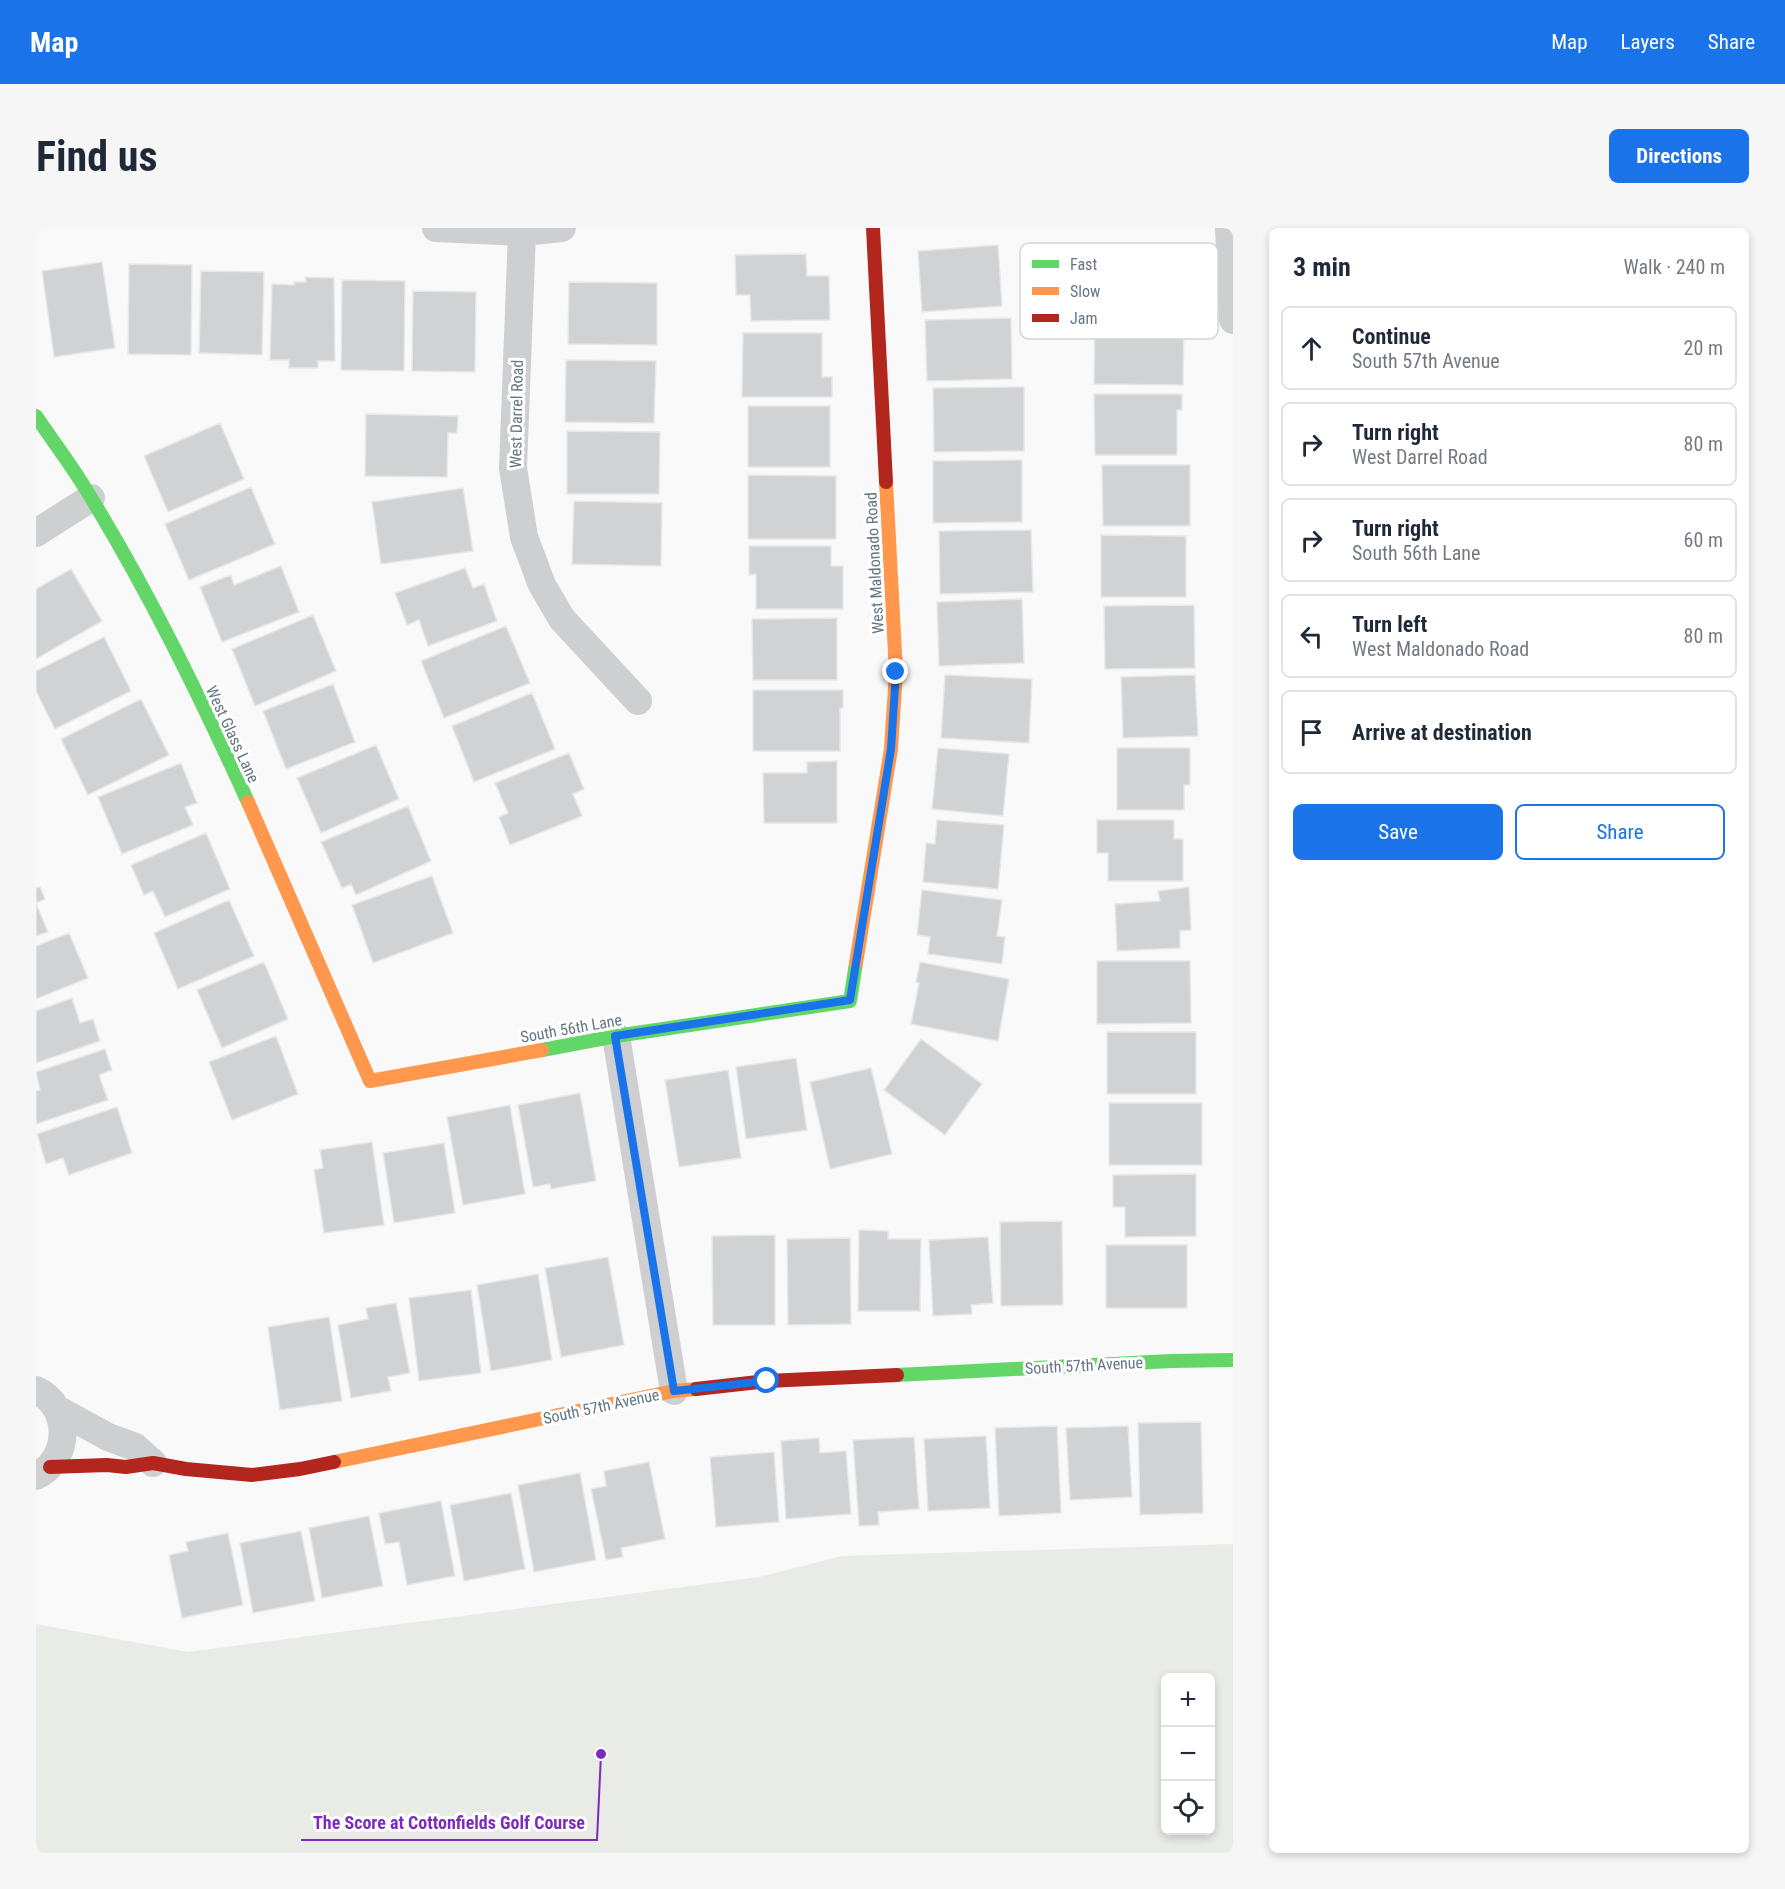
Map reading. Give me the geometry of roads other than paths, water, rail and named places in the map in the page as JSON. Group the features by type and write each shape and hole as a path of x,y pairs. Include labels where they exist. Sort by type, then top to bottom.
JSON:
{"street":[{"path":"436,228 522,232 562,228"},
{"name":"West Maldonado Road","path":"850,1000 891,749 896,672 873,228"},
{"path":"1229,228 1233,320"},
{"name":"West Darrel Road","path":"522,232 513,468 524,537 542,585 562,619 638,701"},
{"name":"West Glass Lane","path":"36,417 91,498 190,680 312,942 370,1081"},
{"path":"36,533 91,498"},
{"name":"South 56th Lane","path":"370,1081 615,1036 850,1000"},
{"path":"615,1036 674,1391"},
{"name":"South 57th Avenue","path":"43,1471 107,1465 126,1467 153,1463 186,1469 252,1475 300,1469 674,1391 767,1381 1233,1360"},
{"name":"South 57th Avenue","path":"36,1390 43,1393 57,1409 63,1424 63,1439 59,1454 43,1471"},
{"name":"South 57th Avenue","path":"57,1409 108,1437 135,1447 153,1463"}],"place":[{"name":"The Score at Cottonfields Golf Course","path":"601,1754"}]}
